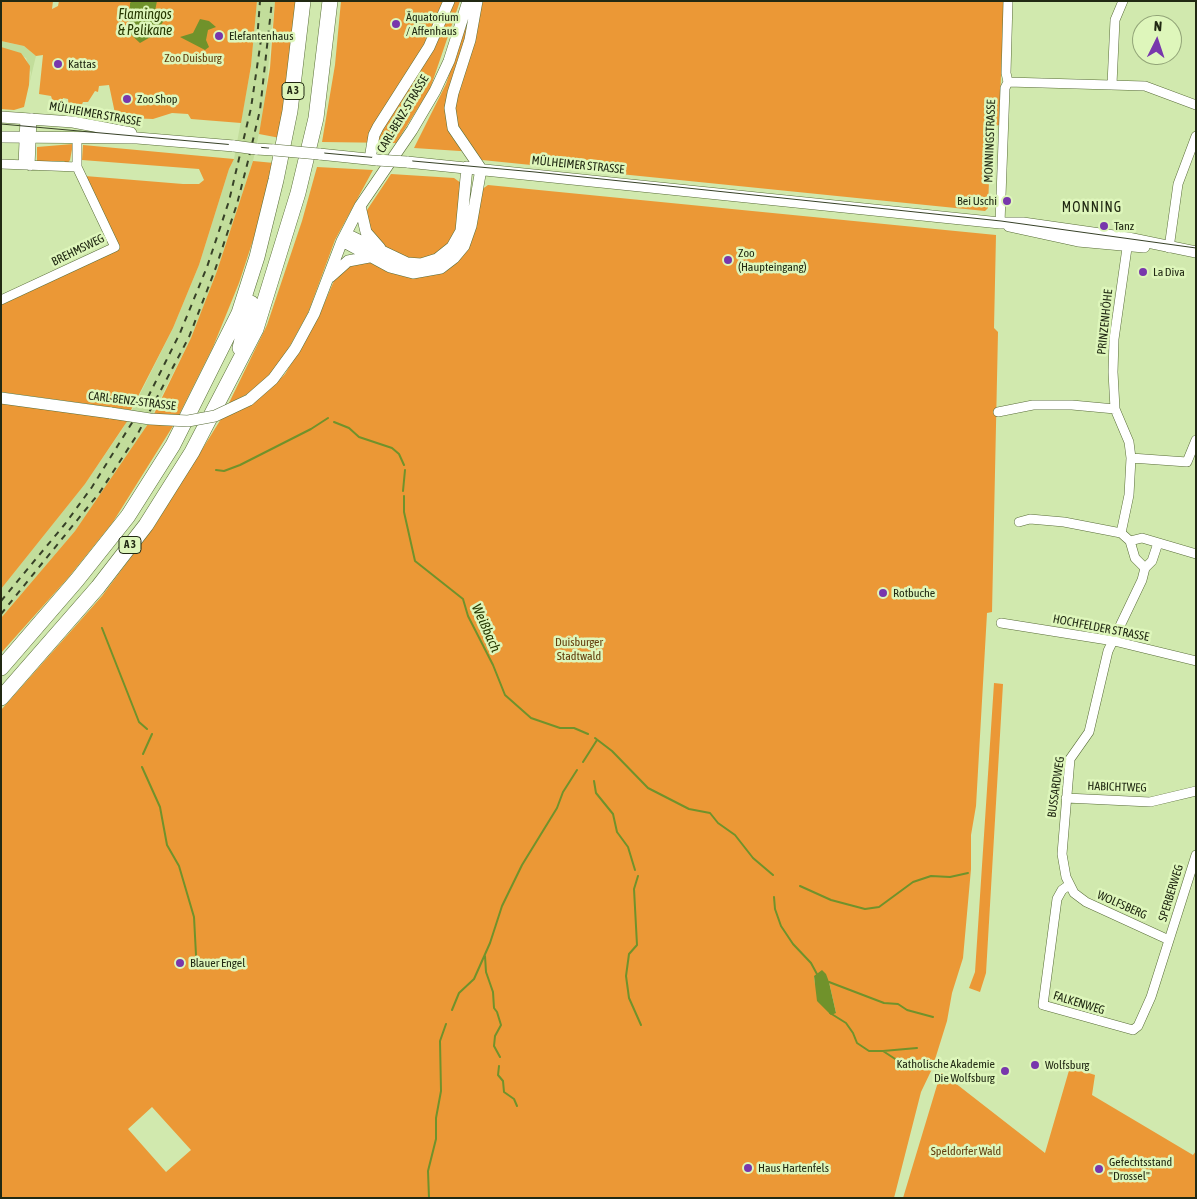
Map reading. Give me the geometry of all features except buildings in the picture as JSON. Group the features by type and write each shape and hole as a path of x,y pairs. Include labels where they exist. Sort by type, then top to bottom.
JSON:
{"highway":[{"name":"A 3","path":"1,668 77,580 128,516 173,445 238,313 256,257 276,180 290,111 303,1"},
{"name":"A 3","path":"1,698 98,586 146,525 192,452 233,374 286,173 303,80 310,1"},
{"path":"233,374 256,329 298,193 316,118 330,1"}],"main road":[{"path":"373,159 374,135 430,47 450,1"},
{"name":"CARL-BENZ-STRASSE","path":"1,398 150,419 188,421 221,414 249,400 269,383 287,361 314,314 344,238 360,206 436,91 449,61 468,1"},
{"path":"344,238 369,257 398,270 414,273 432,271 447,264 459,253 470,233 481,168 459,139 451,119 451,101 470,40 477,1"},
{"name":"MÜLHEIMER STRASSE","path":"1,117 88,124 153,139"},
{"name":"MÜLHEIMER STRASSE","path":"1,137 153,139 481,168 1000,223 1019,230 1128,242 1196,252"},
{"path":"344,238 407,264 421,264 437,259 452,247 463,224 468,167"},
{"path":"360,206 366,232 389,257"},
{"path":"327,281 348,261 369,257"}],"street":[{"name":"MONNINGSTRASSE","path":"1000,223 1005,88 1008,82 1006,73 1008,1"},
{"path":"1112,84 1115,20 1123,1"},
{"path":"1008,82 1112,84 1152,87 1196,105"},
{"path":"26,165 28,118"},
{"path":"1169,248 1178,184 1196,136"},
{"name":"BREHMSWEG","path":"1,300 115,247 77,167 77,137"},
{"path":"1,164 77,167"},
{"name":"PRINZENHÖHE","path":"1121,533 1129,495 1131,458 1129,442 1116,409 1114,339 1128,242"},
{"path":"998,412 1033,406 1116,409"},
{"path":"1131,458 1181,464 1187,462 1196,440"},
{"path":"1020,522 1030,519 1064,522 1121,533 1130,541 1135,558 1146,568"},
{"path":"1130,541 1142,538 1196,554"},
{"path":"1114,641 1146,568 1152,561 1158,543"},
{"name":"HOCHFELDER STRASSE","path":"1001,623 1114,641 1196,661"},
{"name":"BUSSARDWEG","path":"1069,885 1062,854 1070,759 1090,727 1108,651 1114,641"},
{"name":"HABICHTWEG","path":"1066,798 1150,802 1196,790"},
{"name":"SPERBERWEG","path":"1169,940 1196,855"},
{"name":"WOLFSBERG","path":"1069,885 1074,893 1086,902 1169,940"},
{"name":"FALKENWEG","path":"1069,885 1062,890 1058,899 1043,1005 1133,1030 1138,1026 1151,997 1169,940"}],"shaded area":[{"path":"257,1 275,1 264,110 253,161 217,271 191,338 141,437 75,531 1,618 1,589 85,484 123,428 173,328 199,265 229,169 234,159 251,66"},
{"path":"1,41 24,46 36,56 29,85 31,73 26,58 1,47"}],"green space":[{"name":"Zoo Duisburg","path":"1,1 53,1 52,9 58,6 59,1 257,1 251,66 241,123 191,119 188,114 172,113 153,119 129,118 127,113 116,118 109,85 99,86 98,92 95,91 88,102 83,102 80,109 69,108 68,99 63,98 62,102 53,102 51,96 39,94 43,55 36,56 24,46 1,41"},
{"path":"275,1 299,1 280,138 259,134 270,68"},
{"path":"341,1 460,1 430,89 396,143 322,142 335,65"},
{"path":"474,1 1004,1 999,125 991,127 988,208 985,211 482,160 475,152 414,148 446,84"},
{"path":"1,47 21,53 30,66 29,85 24,107 14,110 1,109"},
{"path":"73,144 70,160 67,164 64,161 41,161 41,163 37,163 37,147"},
{"path":"83,145 234,159 229,169 199,265 173,328 131,410 1,392 1,305 120,249 85,176 183,184 199,184 204,180 199,169 82,160"},
{"path":"253,161 274,163 260,219 239,283 213,347 179,415 154,414 191,338 217,271"},
{"path":"317,167 373,170 335,240 308,313 286,353 274,370 256,389 228,405 267,325 302,221"},
{"path":"391,174 454,178 461,183 459,224 445,249 421,260 391,254 369,229 365,213"},
{"name":"Duisburger Stadtwald","path":"488,185 996,235 994,328 998,332 992,612 987,613 976,806 971,835 971,869 963,958 952,993 947,1021 932,1069 921,1092 894,1198 1,1198 1,710 102,596 155,525 221,419 251,404 285,374 318,318 336,276 349,265 369,262 433,273 481,190","holes":["814,976 829,982 836,1013 815,984","152,1107 191,1150 166,1172 128,1129"]},
{"path":"1,402 128,420 85,484 1,589"},
{"path":"148,424 173,426 113,522 68,578 1,653 1,618 75,531"},
{"path":"994,683 1003,684 986,973 980,992 969,988 975,972"},
{"name":"Speldorfer Wald","path":"1070,1067 1095,1075 1092,1095 1193,1155 1196,1151 1196,1198 903,1198 941,1072 1045,1153"}],"water":[{"name":"Flamingos & Pelikane","path":"132,1 157,1 155,11 165,19 154,35 140,43 129,33 130,3"},
{"path":"200,19 209,21 216,27 208,30 206,40 209,47 205,50 180,37 193,33"},
{"path":"822,970 829,982 836,1013 831,1015 817,1001 814,976"}],"waterway":[{"name":"Weißbach","path":"216,470 224,471 240,465 311,429 328,418"},
{"name":"Weißbach","path":"334,422 349,428 359,437 392,448 399,454 404,465"},
{"name":"Weißbach","path":"403,491 405,470"},
{"name":"Weißbach","path":"404,496 404,512 415,561 463,599 468,616 493,665 505,695 531,718 560,728 574,728 588,734"},
{"path":"102,628 139,722 147,729"},
{"path":"143,754 152,734"},
{"path":"595,738 612,751 648,788 689,809 710,813 718,823 735,835 753,858 773,875"},
{"path":"583,762 597,740"},
{"path":"142,767 160,807 167,845 179,866 194,917 196,955"},
{"path":"452,1010 459,993 474,979 490,943 502,906 522,865 557,808 563,792 577,770"},
{"path":"594,781 596,793 613,814 617,832 628,847 635,870"},
{"path":"800,886 831,900 865,909 879,907 913,882 931,876 950,877 968,873"},
{"path":"638,876 634,889 637,945 629,954 626,976 629,998 641,1025"},
{"path":"774,897 775,909 781,926 793,944 811,963 818,976"},
{"path":"485,956 486,972 493,992 494,1008 501,1025 495,1036 494,1046 500,1057"},
{"path":"829,982 884,1003 898,1004 907,1010 933,1017"},
{"path":"830,1013 846,1023 857,1043 869,1051 883,1051 912,1070"},
{"path":"429,1198 428,1171 436,1139 436,1118 441,1091 440,1041 446,1024"},
{"path":"883,1051 917,1048"},
{"path":"499,1066 498,1075 503,1081 504,1092 514,1099 517,1106"}],"tram line":[{"path":"1,124 535,172 1001,221 1196,248"}],"railway":[{"path":"257,41 260,1"},
{"path":"1,614 100,492 137,435 189,337 215,270 237,204 248,161 260,110 272,1"},
{"path":"1,601 65,524 92,487 148,397 180,333 207,267 229,201 251,108 262,33"}],"place":[{"name":"Äquatorium / Affenhaus","path":"396,24"},
{"name":"Elefantenhaus","path":"219,36"},
{"name":"Kattas","path":"58,64"},
{"name":"Zoo Shop","path":"127,99"},
{"name":"Bei Uschi","path":"1007,201"},
{"name":"Tanz","path":"1104,226"},
{"name":"Zoo (Haupteingang)","path":"728,260"},
{"name":"La Diva","path":"1143,272"},
{"name":"Rotbuche","path":"883,593"},
{"name":"Blauer Engel","path":"180,963"},
{"name":"Wolfsburg","path":"1035,1065"},
{"name":"Katholische Akademie Die Wolfsburg","path":"1005,1071"},
{"name":"Haus Hartenfels","path":"748,1168"},
{"name":"Gefechtsstand \"Drossel\"","path":"1099,1169"}],"district":[{"name":"MONNING","path":"1092,208"}]}
